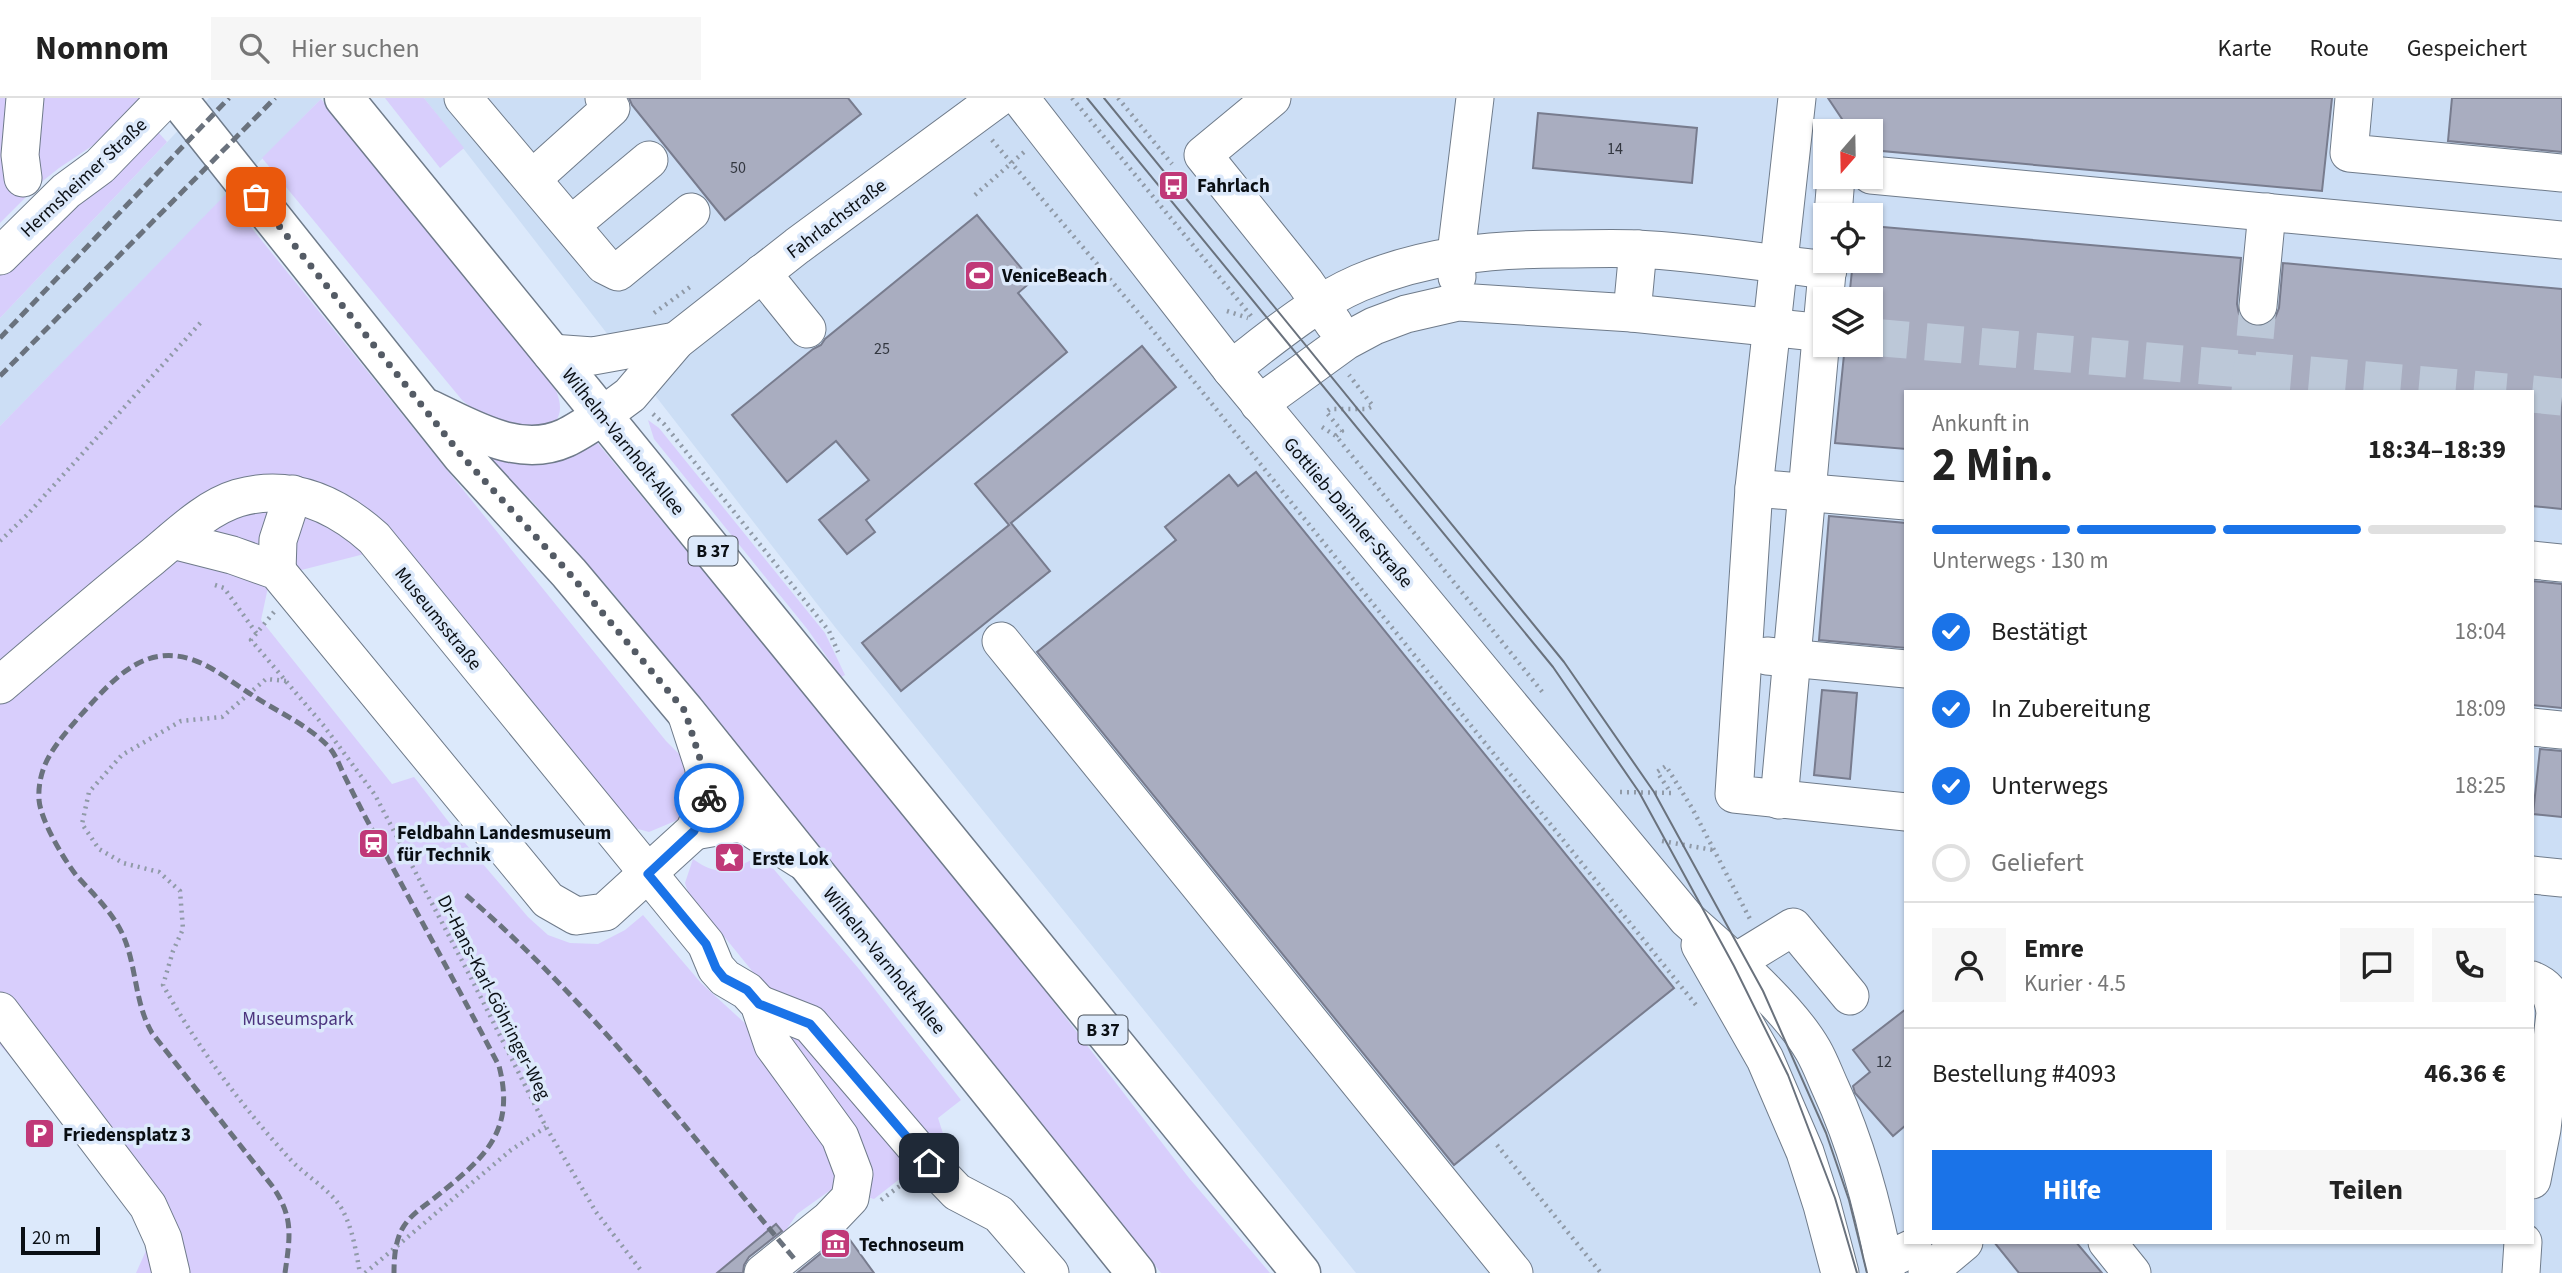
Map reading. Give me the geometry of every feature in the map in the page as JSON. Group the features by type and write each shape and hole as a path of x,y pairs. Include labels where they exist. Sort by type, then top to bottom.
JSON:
{"main road":[{"name":"Wilhelm-Varnholt-Allee","path":"344,98 1301,1273"},
{"name":"Wilhelm-Varnholt-Allee","path":"165,103 424,407 462,456 569,573 685,711 1136,1273"},
{"path":"424,407 494,439 527,444 564,438 603,415"}],"street":[{"path":"23,178 20,155 25,98"},
{"path":"463,98 604,265 618,272 691,212"},
{"path":"532,179 611,108 604,98"},
{"name":"Fahrlachstraße","path":"603,415 630,395 676,341 762,273 998,98"},
{"name":"Gottlieb-Daimler-Straße","path":"1020,98 1259,404 1686,919 1719,986 1765,1059 1805,1152 1840,1273"},
{"path":"1272,98 1203,155 1321,303 1350,354"},
{"path":"1458,302 1457,254 1475,98"},
{"path":"1797,98 1754,488 1734,794 1904,812"},
{"path":"2354,98 2349,153 2562,173"},
{"name":"Hermsheimer Straße","path":"0,256 66,191 100,166 165,103"},
{"path":"571,225 649,160"},
{"path":"1790,168 1813,170"},
{"path":"1883,176 2562,240"},
{"path":"2258,306 2267,212"},
{"path":"1231,369 1321,303 1358,284 1399,267 1457,254 1506,249 1638,249 1779,265 1813,265"},
{"path":"1632,313 1638,249"},
{"path":"762,273 807,329"},
{"path":"1259,404 1350,354 1374,326 1406,314 1458,302 1632,313 1813,331"},
{"name":"Fahrlachstraße","path":"551,353 593,356 676,341"},
{"path":"1779,800 1820,357"},
{"path":"1754,488 1904,501"},
{"name":"Museumsstraße","path":"0,685 173,540 209,513 237,499 266,493 293,494 338,511 357,523 374,538 706,944 731,957 739,967 773,1045 840,1137 854,1174 850,1198 829,1220 763,1273"},
{"path":"285,580 278,540 293,494"},
{"path":"173,540 232,555 285,580 548,900 576,916 605,912 694,831 709,796 705,773 685,711"},
{"path":"2534,560 2562,563"},
{"path":"1001,641 1514,1273"},
{"path":"1743,654 1904,669"},
{"path":"2534,727 2562,730"},
{"path":"694,831 739,823 806,863"},
{"path":"2534,875 2562,878"},
{"path":"1719,986 1793,927 1850,996"},
{"path":"2534,981 2544,985 2553,997 2555,1013 2542,1129 2534,1170"},
{"name":"Gottlieb-Daimler-Straße","path":"1719,986 1787,1016 1813,1049 1849,1129 1872,1202 1902,1262"},
{"path":"753,997 810,1024 929,1163 957,1192 999,1214 1050,1273"},
{"path":"0,1012 148,1206 163,1239 171,1273"},
{"path":"1765,1059 1774,1046 1785,1041 1797,1042 1813,1049"},
{"path":"1902,1262 1959,1244"},
{"path":"2109,1244 2132,1273"},
{"path":"2521,1273 2524,1244"}],"path":[{"path":"1072,98 1254,320"},
{"path":"1118,98 1123,103"},
{"path":"992,139 1149,326 1719,986"},
{"path":"975,195 1012,162"},
{"path":"0,541 27,515 204,320"},
{"path":"1336,436 1342,431 1326,412 1330,408 1367,409 1373,406 1346,372 1350,354"},
{"path":"257,634 285,580"},
{"name":"Dr-Hans-Karl-Göhringer-Weg","path":"205,582 224,588 257,634 251,640 324,726 375,794 546,1127 596,1212 643,1273"},
{"path":"286,681 266,679 222,717 181,720 122,755 89,792 82,824 99,849 123,863 159,872 180,891 183,929 163,985 208,1055 252,1114 290,1160 342,1209 354,1240 362,1273 511,1150 546,1127"},
{"path":"1608,792 1671,793 1657,772 1666,766 1692,808 1713,850"},
{"path":"1497,1145 1601,1273"},
{"path":"872,1207 929,1163"}],"shaded area":[{"path":"209,98 322,98 0,426 0,318"},
{"path":"424,98 2562,98 2562,1273 1356,1273 835,627"}],"green space":[{"path":"0,98 144,98 98,142 39,184 0,223"},
{"path":"385,98 424,98 464,148 440,168"},
{"path":"321,99 556,390 560,410 555,422 534,430 479,414 462,400 262,158"},
{"path":"157,131 167,142 0,318 0,274"},
{"name":"Museumspark","path":"225,195 666,741 689,764 697,784 680,819 649,832 631,827 384,549 270,578 261,620 392,784 414,777 465,843 528,917 548,935 570,943 598,944 625,930 643,915 701,983 748,1026 816,1123 838,1172 832,1189 797,1214 784,1233 776,1224 717,1273 136,1273 158,1224 0,1045 0,426"},
{"path":"648,420 659,428 825,633 845,675 841,677 808,630 654,439"},
{"path":"595,440 983,910 1189,1178 1270,1273 1161,1273 612,592 531,500 489,463 486,455"},
{"path":"758,857 771,866 859,969 961,1100 938,1118 949,1152 937,1151 757,977 688,892 685,883 693,859 711,869 726,870"},
{"path":"792,1023 909,1163 906,1174 874,1199 864,1196 778,1034"}],"building":[{"path":"629,98 848,98 861,114 725,220"},
{"path":"1828,98 2332,98 2322,191 1883,151 1883,119 1842,119"},
{"path":"2452,98 2562,98 2562,152 2448,141"},
{"path":"1538,113 1697,128 1692,183 1533,168"},
{"path":"977,215 1032,281 1018,293 1067,352 866,520 875,532 847,554 819,520 869,480 836,441 787,482 732,415"},
{"path":"1883,227 2241,258 2237,304 2239,314 2246,323 2257,327 2267,325 2275,318 2279,308 2283,263 2562,289 2562,509 2534,506 2534,390 1904,390 1904,449 1835,443 1844,357 1883,357 1883,287 1850,287 1852,273 1883,273"},
{"path":"1142,346 1176,387 1011,523 1050,571 901,691 862,643 1009,525 975,484"},
{"path":"1256,472 1674,988 1454,1165 1037,652 1176,540 1165,527 1229,475 1238,486"},
{"path":"1829,516 1904,523 1904,648 1819,640"},
{"path":"2534,581 2562,584 2562,708 2534,705"},
{"path":"1822,690 1857,693 1850,779 1814,775"},
{"path":"2540,749 2562,751 2562,817 2534,814"},
{"path":"1904,1011 1904,1127 1893,1136 1855,1093 1853,1086 1870,1072 1853,1050"},
{"path":"776,1224 782,1231 749,1257 743,1273 717,1273"},
{"name":"Technoseum","path":"845,1233 874,1273 797,1273 842,1236"},
{"path":"1996,1244 2078,1244 2102,1273 2019,1273"}],"tunnel":[{"path":"2250,390 2258,306"},
{"path":"1883,338 2483,390"},
{"path":"2534,394 2562,397"}],"tram line":[{"path":"1087,98 1553,667 1639,792 1734,966 1788,1075 1835,1198 1857,1273"},
{"path":"1104,98 1564,662 1654,792 1763,991 1826,1133 1849,1200 1867,1273"}],"railway":[{"path":"0,338 229,98"},
{"path":"0,376 275,98"},
{"path":"285,1273 289,1228 280,1198 152,1033 142,1009 122,933 107,909 65,859 41,809 41,776 56,745 105,689 132,666 148,659 183,657 203,664 300,724 330,748 499,1066 503,1111 490,1144 479,1159 404,1226 396,1246 394,1273"},
{"path":"466,895 556,980 598,1025 797,1262"}],"way so far":[{"path":"256,197 462,456 569,573 685,711 707,781 709,798"}],"place":[{"name":"Fahrlach","path":"1174,185"},
{"name":"VeniceBeach","path":"979,275"},
{"name":"Feldbahn Landesmuseum für Technik","path":"374,843"},
{"name":"Erste Lok","path":"729,858"},
{"name":"Friedensplatz 3","path":"40,1134"},
{"name":"Technoseum","path":"836,1244"}],"route":[{"path":"709,798 694,831 648,874 706,944 716,968 724,978 747,990 759,1004 810,1024 929,1163"}]}
